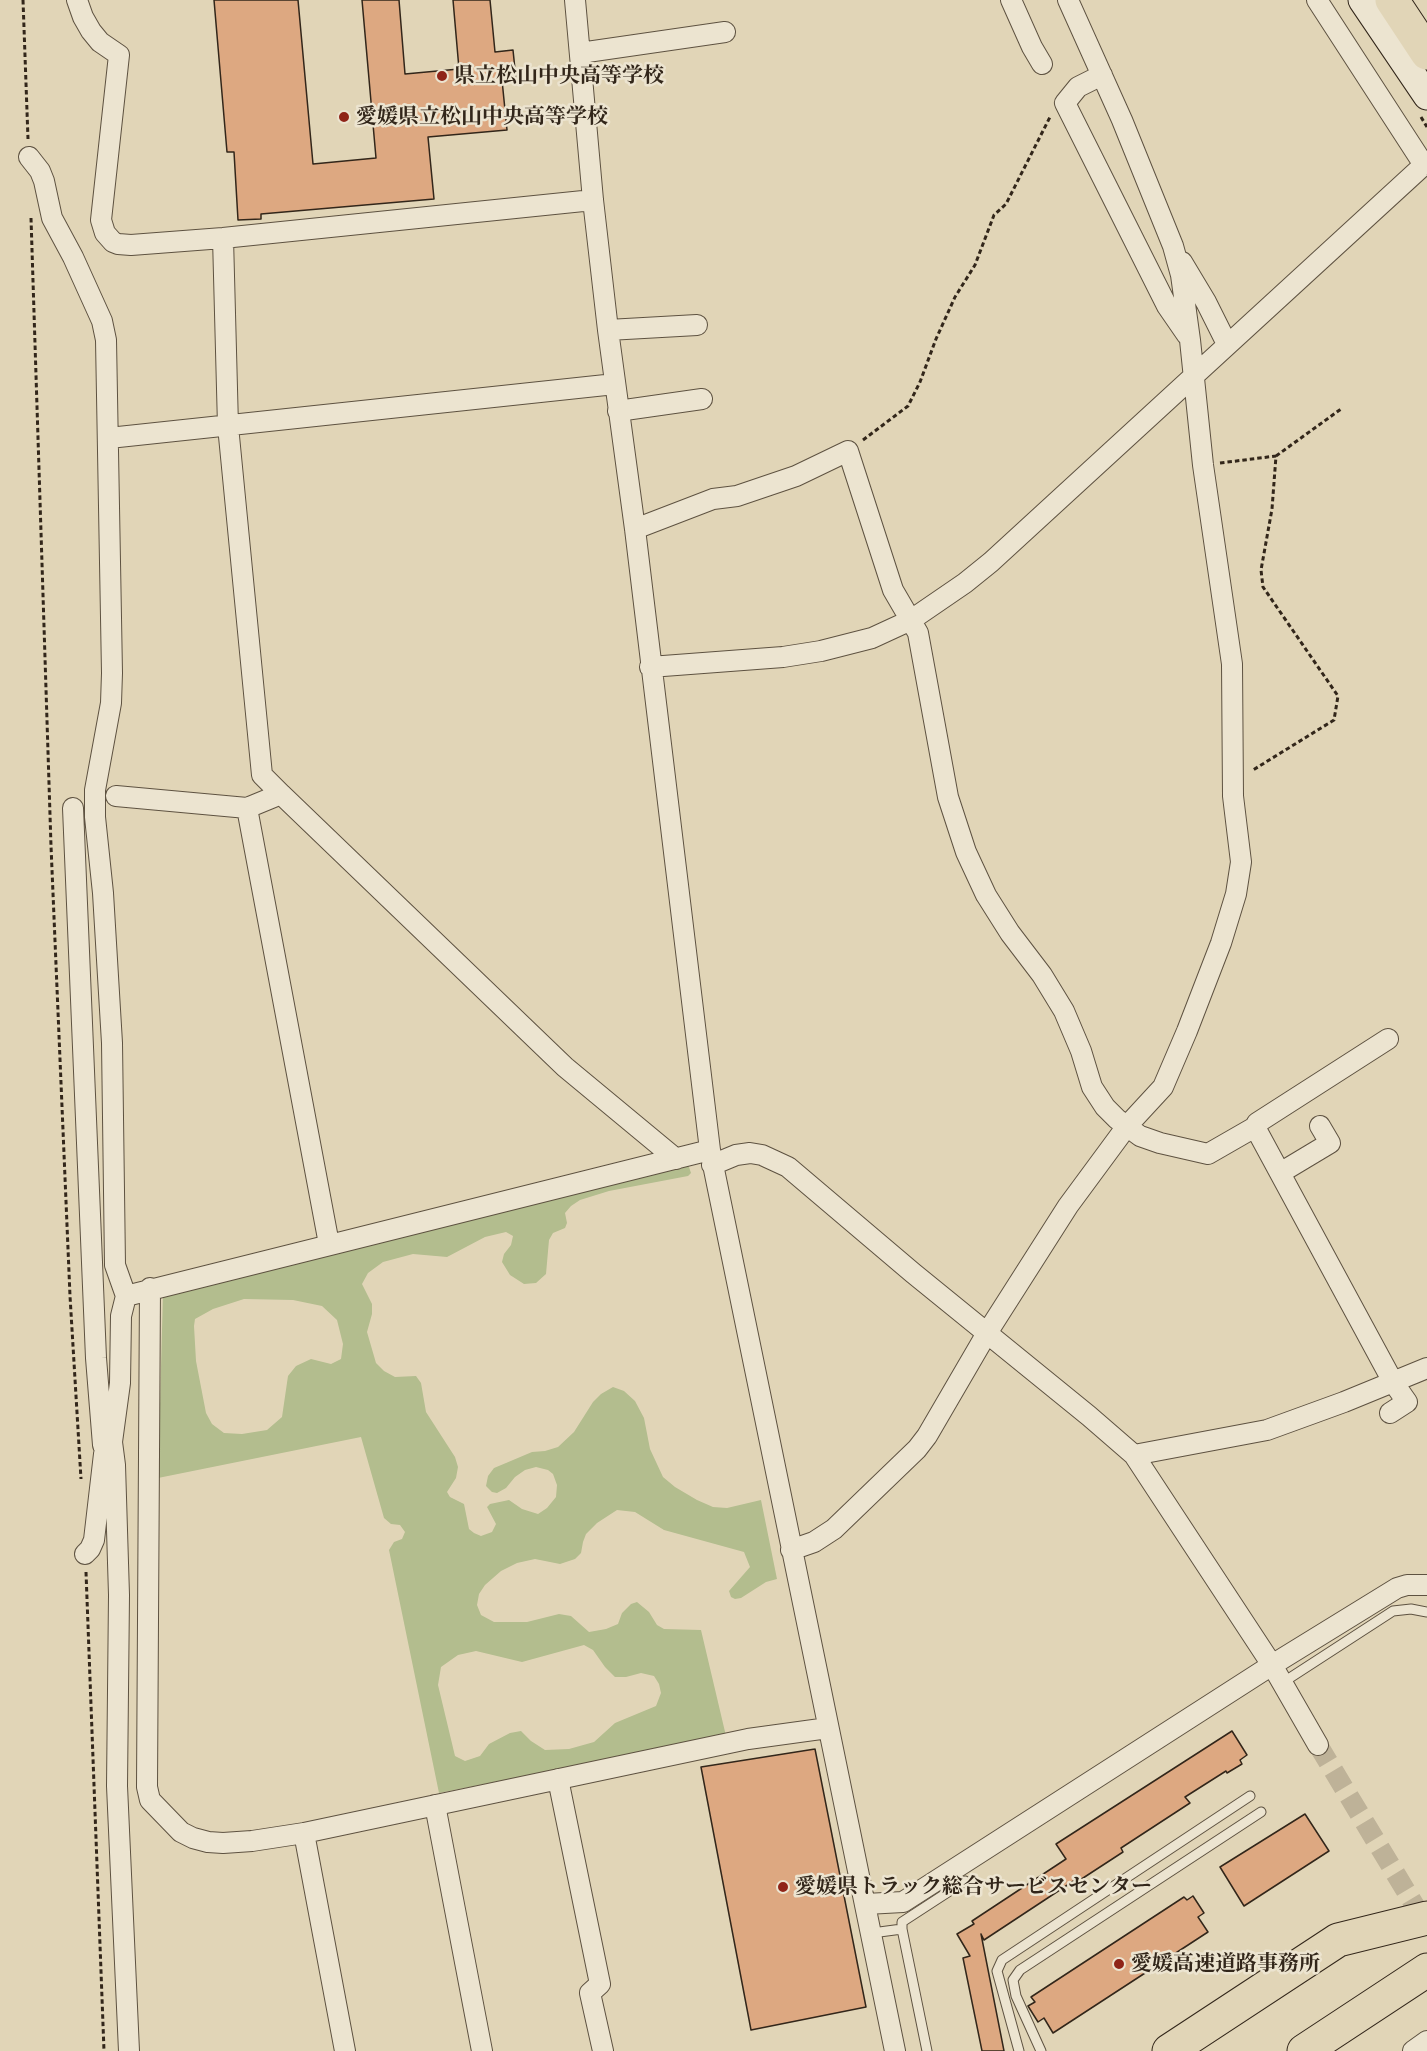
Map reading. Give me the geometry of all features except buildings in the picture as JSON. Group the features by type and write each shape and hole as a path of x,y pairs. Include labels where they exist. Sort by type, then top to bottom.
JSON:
{"highway":[{"path":"1387,0 1424,48"},
{"path":"1392,0 1424,48"},
{"path":"1169,2051 1338,1940 1427,1918"},
{"path":"1304,2051 1427,1970"}],"main road":[{"path":"1362,0 1427,96"}],"street":[{"path":"78,0 82,17 91,31 100,42 119,55 101,220 105,232 113,242 131,245 223,238 593,200"},
{"path":"575,0 593,200 608,330 711,1158 895,2051"},
{"path":"1011,0 1042,64"},
{"path":"791,1550 814,1542 834,1529 917,1449 927,1436 987,1333 1068,1206 1127,1126 1163,1087 1221,943 1236,894 1241,862 1233,782 1233,664 1203,465 1181,275 1173,246 1102,75 1068,0"},
{"path":"650,667 783,657 821,651 872,638 911,620 965,583 991,561 1425,163 1317,0"},
{"path":"580,53 725,32"},
{"path":"1102,75 1078,87 1065,103 1167,306 1190,340"},
{"path":"29,157 40,171 52,218 73,257 102,321 106,340 111,703 95,790 95,817 103,893 112,1043 114,1265 126,1296 122,1316 120,1383 94,1540 85,1554"},
{"path":"223,238 228,426 262,775 565,1067 676,1159"},
{"path":"1173,246 1206,302 1227,344"},
{"path":"608,330 697,325"},
{"path":"109,438 615,384"},
{"path":"618,411 702,399"},
{"path":"634,529 713,499 737,496 796,476 848,451 893,590 911,620 921,646 948,797 966,852 986,895 1010,933 1042,975 1064,1011 1081,1051 1092,1087 1105,1107 1140,1136 1208,1154 1255,1127 1257,1123 1388,1039"},
{"path":"116,796 247,808 281,794"},
{"path":"73,808 96,1358 108,1448 115,1465 119,1595 117,1786 129,2051"},
{"path":"247,808 329,1244"},
{"path":"1280,1173 1330,1143 1320,1126"},
{"path":"1255,1127 1393,1382 1407,1402 1390,1413"},
{"path":"126,1296 150,1288 676,1159 711,1158 750,1153 762,1155 788,1167 1134,1455 1272,1665 1318,1745"},
{"path":"150,1288 147,1787 150,1800 181,1832 208,1842 223,1843 304,1833 748,1739 828,1728"},
{"path":"1134,1455 1267,1430 1427,1368"},
{"path":"866,1904 903,1902 1272,1665 1397,1588 1407,1585 1427,1585"},
{"path":"558,1779 600,1984 590,1993 603,2051"},
{"path":"435,1805 482,2051"},
{"path":"304,1833 345,2051"},
{"path":"1413,2051 1427,2041"}],"lane":[{"path":"1282,1683 1393,1611 1411,1609 1427,1612"},
{"path":"1019,2051 997,1971 1002,1960 1250,1796"},
{"path":"1041,2051 1016,1996 1012,1980 1020,1970 1261,1812"},
{"path":"927,2051 902,1922 965,1881"},
{"path":"872,1933 902,1929"}],"path":[{"path":"848,451 908,406 955,297 975,265 994,214 1006,204 1051,116 1065,103"},
{"path":"1203,465 1276,456 1341,409"},
{"path":"1233,782 1334,720 1338,696 1263,587 1261,570 1272,509 1276,456"}],"green space":[{"path":"688,1164 691,1173 688,1176 609,1191 580,1200 571,1206 565,1213 567,1223 565,1228 553,1233 549,1240 546,1274 536,1283 524,1284 510,1275 502,1262 513,1236 506,1232 485,1237 447,1257 413,1254 383,1262 368,1273 362,1284 372,1304 367,1332 376,1363 395,1377 416,1376 421,1383 426,1412 455,1457 458,1467 456,1478 447,1492 450,1497 464,1504 469,1529 474,1533 481,1536 492,1532 496,1524 487,1507 490,1504 509,1500 522,1509 538,1514 547,1508 556,1497 557,1485 553,1474 548,1470 536,1467 525,1470 506,1488 497,1493 492,1492 486,1486 488,1476 494,1468 532,1452 558,1447 574,1432 593,1402 613,1387 624,1391 635,1401 644,1418 650,1449 663,1477 675,1487 713,1507 727,1508 761,1500 777,1579 766,1582 741,1598 731,1597 729,1591 750,1567 744,1552 664,1530 635,1512 617,1510 597,1523 586,1534 581,1553 575,1559 560,1564 535,1559 517,1563 501,1571 485,1585 479,1594 477,1605 481,1615 494,1622 527,1622 559,1614 571,1616 589,1632 618,1624 622,1613 631,1604 637,1602 649,1612 657,1625 664,1629 701,1630 726,1736 439,1793 389,1550 394,1542 402,1539 405,1532 400,1525 391,1524 384,1518 361,1437 158,1478 163,1293","holes":["244,1299 293,1300 322,1306 337,1320 343,1344 341,1359 331,1364 311,1359 296,1366 288,1376 282,1417 267,1430 242,1434 224,1433 212,1424 206,1413 196,1361 195,1319 213,1309","584,1645 593,1650 615,1677 641,1673 654,1676 661,1693 656,1706 615,1723 594,1742 569,1749 545,1750 521,1731 510,1733 489,1744 480,1756 465,1761 455,1756 438,1685 441,1667 458,1655 476,1651 522,1662"]}],"tunnel":[{"path":"1318,1745 1427,1926"}],"place":[{"name":"県立松山中央高等学校","path":"442,76"},
{"name":"愛媛県立松山中央高等学校","path":"344,117"},
{"name":"愛媛県トラック総合サービスセンター","path":"783,1887"},
{"name":"愛媛高速道路事務所","path":"1119,1964"}]}
